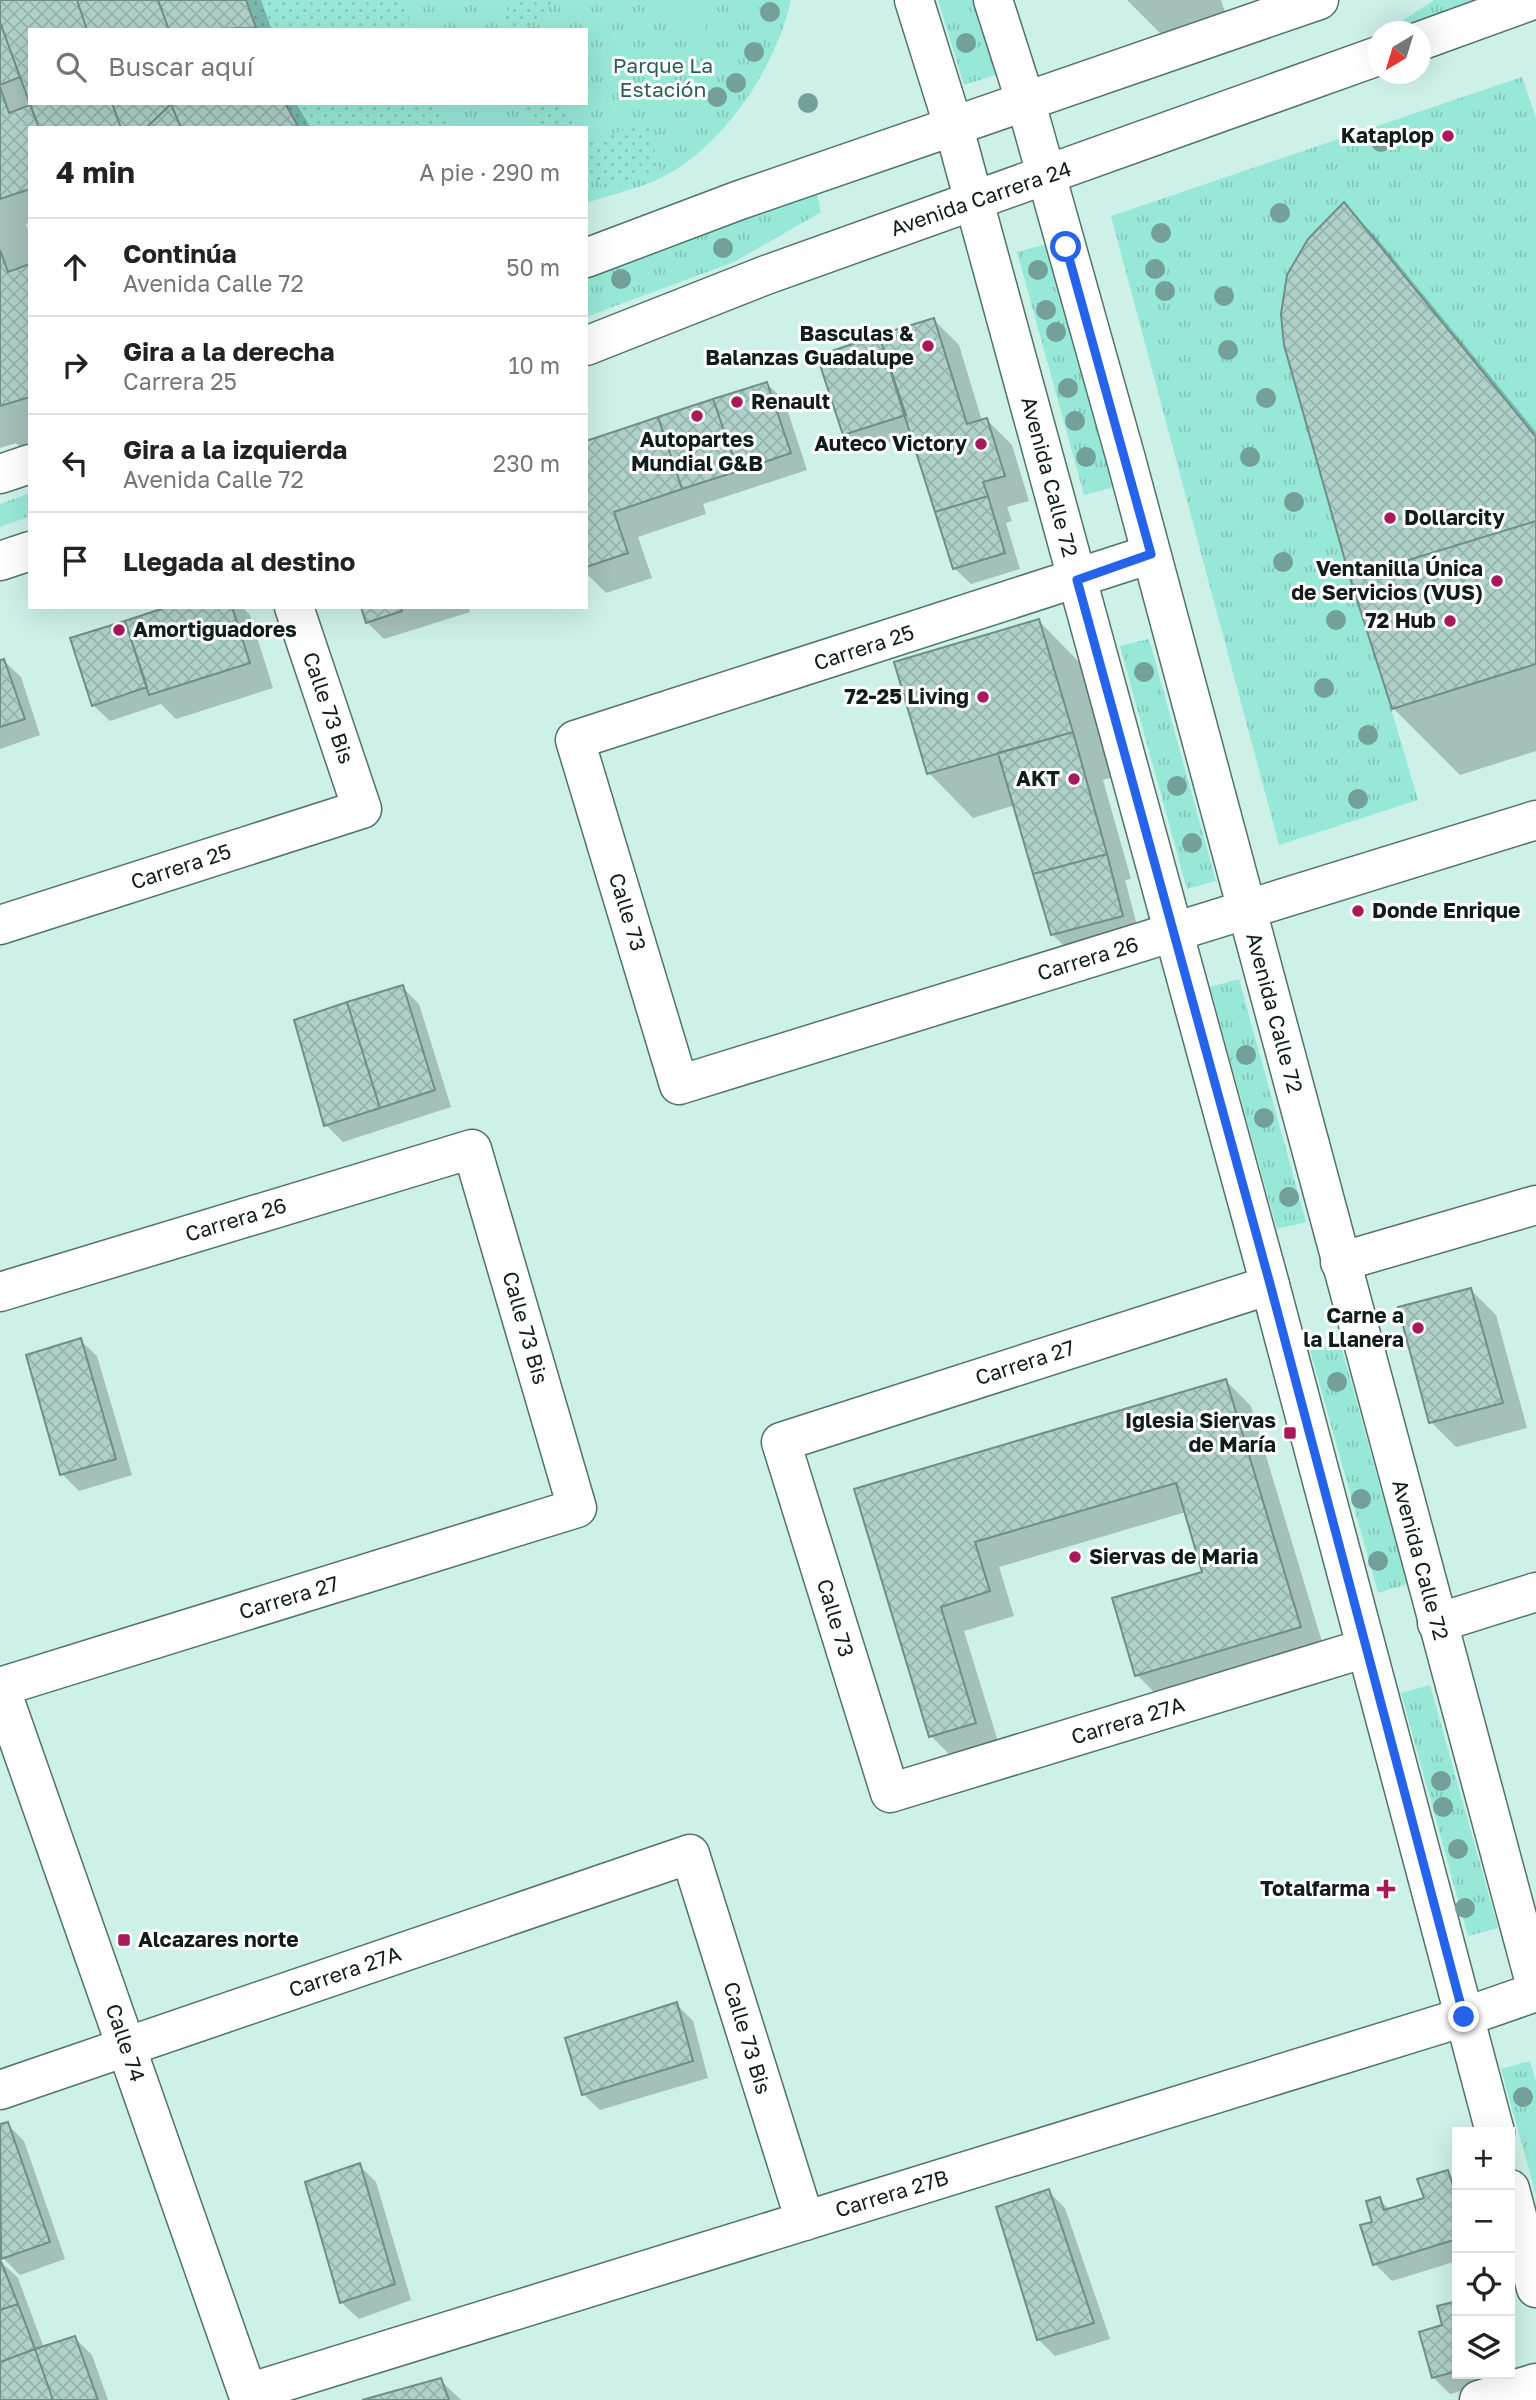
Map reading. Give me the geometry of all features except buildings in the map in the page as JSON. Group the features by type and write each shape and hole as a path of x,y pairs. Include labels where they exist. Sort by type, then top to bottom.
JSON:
{"street":[{"name":"Avenida Calle 72","path":"914,0 954,128 1270,1284 1494,2127"},
{"name":"Avenida Calle 72","path":"993,0 1026,103 1151,554 1536,1990"},
{"path":"588,257 737,201 1319,0"},
{"path":"1431,37 1533,0"},
{"name":"Avenida Carrera 24","path":"588,345 766,275 1368,60"},
{"path":"0,474 28,465"},
{"path":"0,561 28,552"},
{"name":"Carrera 25","path":"575,740 1151,554"},
{"name":"Calle 73 Bis","path":"295,609 362,809"},
{"name":"Calle 73","path":"575,740 679,1084"},
{"name":"Carrera 25","path":"0,926 362,809"},
{"name":"Carrera 26","path":"679,1084 1536,820"},
{"name":"Carrera 26","path":"0,1292 472,1149"},
{"name":"Calle 73 Bis","path":"472,1149 577,1508"},
{"path":"1340,1262 1536,1205"},
{"name":"Carrera 27","path":"781,1442 1270,1284"},
{"name":"Calle 73","path":"781,1442 890,1793"},
{"name":"Carrera 27","path":"0,1687 577,1508"},
{"path":"1437,1623 1536,1592"},
{"name":"Carrera 27A","path":"890,1793 1366,1648"},
{"name":"Calle 74","path":"0,1687 249,2396"},
{"name":"Calle 73 Bis","path":"690,1854 804,2221"},
{"name":"Carrera 27A","path":"0,2090 690,1854"},
{"name":"Carrera 27B","path":"249,2396 1464,2017 1536,1990"},
{"path":"1510,2190 1536,2288"},
{"path":"1479,2400 1536,2383"}],"green space":[{"path":"246,0 403,0 413,28 253,28"},
{"name":"Parque La Estación","path":"403,0 791,0 775,49 762,74 731,120 713,140 662,177 588,202 588,126 448,126 441,105 588,105 588,28 413,28"},
{"path":"518,0 554,0 528,28 506,28 504,15"},
{"path":"669,0 703,0 710,14 704,32 692,38 673,28"},
{"path":"938,0 973,0 996,75 964,85"},
{"path":"1434,0 1478,0 1417,21 1402,21"},
{"path":"1522,77 1536,118 1536,437 1345,202 1281,314 1284,345 1418,800 1279,845 1111,216"},
{"path":"286,105 441,105 448,126 298,126"},
{"path":"521,105 556,105 576,124 561,126 544,126"},
{"path":"647,122 660,169 606,190 588,171 588,143"},
{"path":"817,193 821,212 734,262 588,316 588,278"},
{"path":"1046,244 1114,487 1084,495 1017,252"},
{"path":"28,494 28,517 0,527 0,504"},
{"path":"1149,639 1216,881 1187,889 1120,646"},
{"path":"1239,979 1306,1222 1277,1229 1210,987"},
{"path":"1340,1342 1407,1584 1378,1593 1310,1350"},
{"path":"1430,1685 1498,1928 1468,1936 1401,1693"},
{"path":"1530,2061 1536,2082 1536,2195 1501,2069"}],"place":[{"name":"Kataplop","path":"1448,136"},
{"name":"Basculas & Balanzas Guadalupe","path":"928,346"},
{"name":"Renault","path":"737,402"},
{"name":"Autopartes Mundial G&B","path":"697,416"},
{"name":"Auteco Victory","path":"981,444"},
{"name":"Dollarcity","path":"1390,518"},
{"name":"Ventanilla Única de Servicios (VUS)","path":"1497,581"},
{"name":"72 Hub","path":"1450,621"},
{"name":"Amortiguadores","path":"119,630"},
{"name":"72-25 Living","path":"983,697"},
{"name":"AKT","path":"1074,779"},
{"name":"Donde Enrique","path":"1358,911"},
{"name":"Carne a la Llanera","path":"1418,1328"},
{"name":"Iglesia Siervas de María","path":"1290,1433"},
{"name":"Siervas de Maria","path":"1075,1557"},
{"name":"Totalfarma","path":"1386,1889"},
{"name":"Alcazares norte","path":"124,1940"}],"route":[{"path":"1066,247 1151,554 1077,580 1270,1284 1464,2017"}]}
